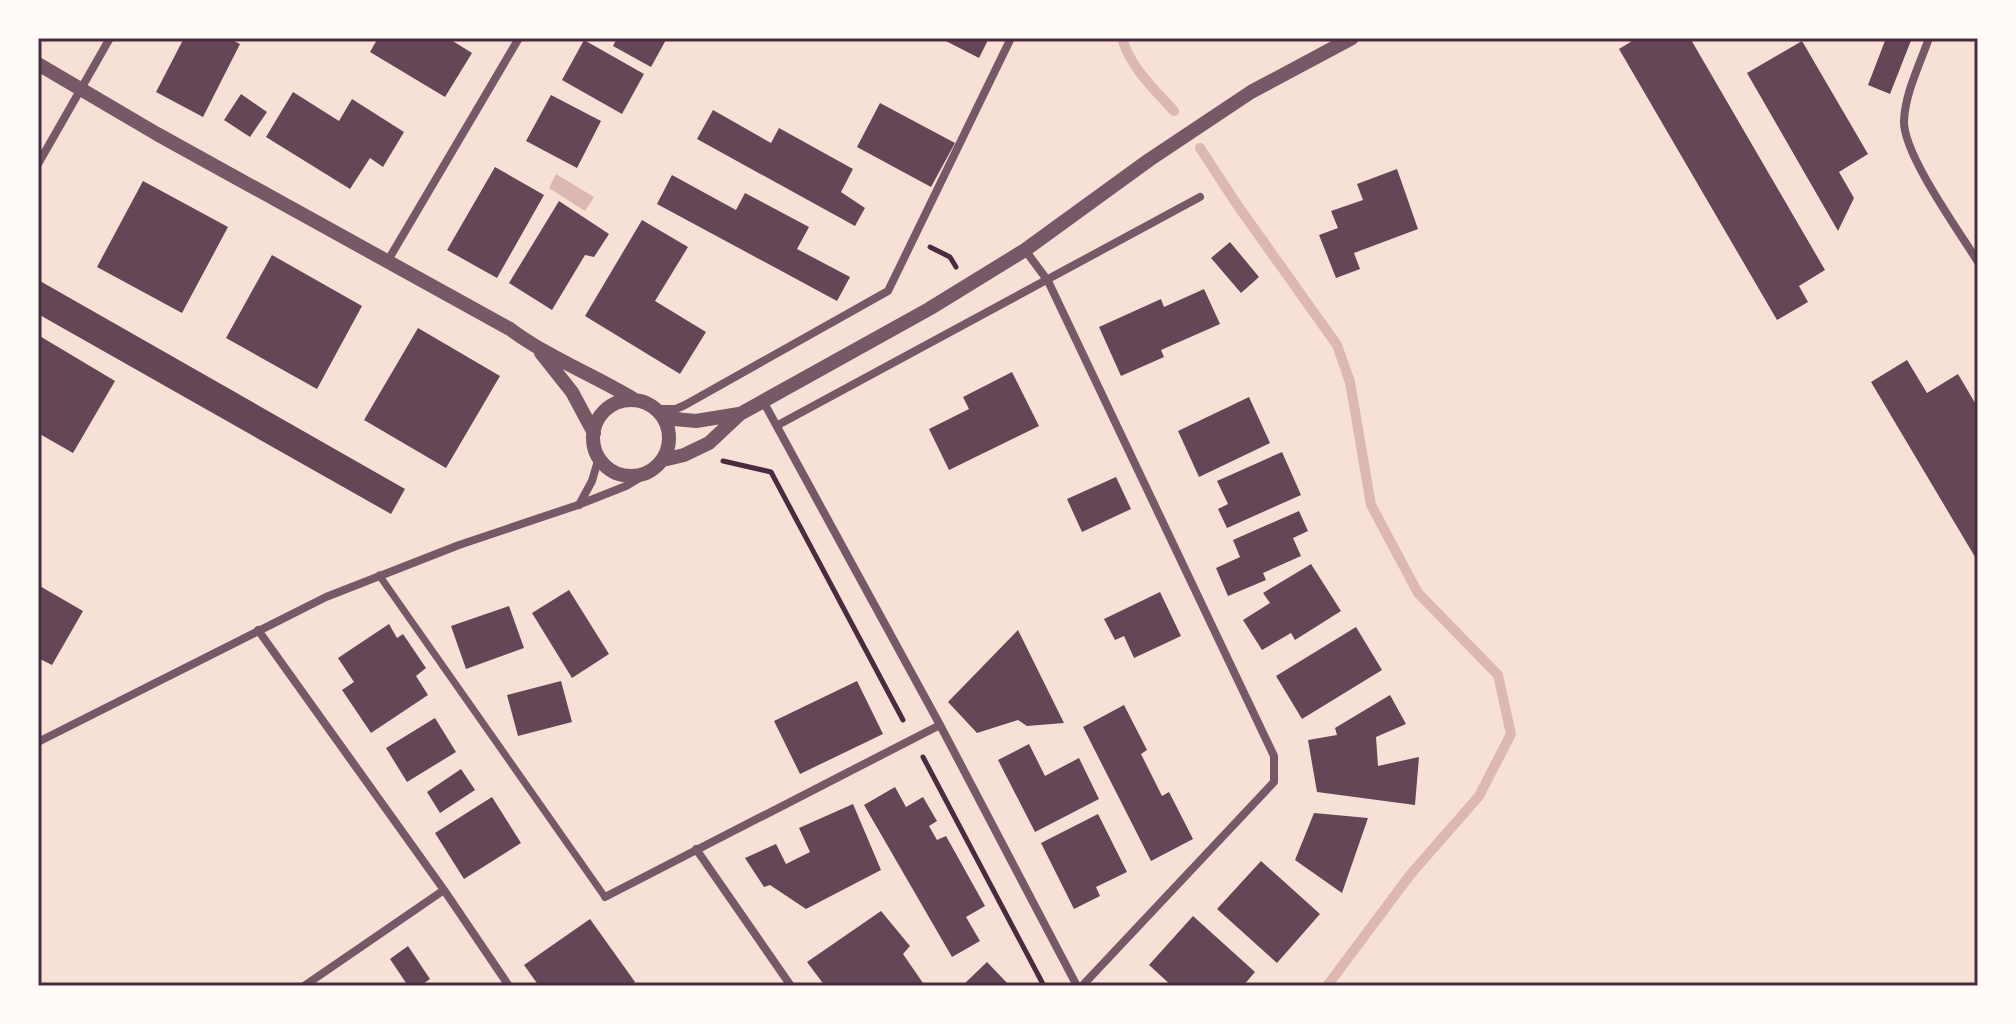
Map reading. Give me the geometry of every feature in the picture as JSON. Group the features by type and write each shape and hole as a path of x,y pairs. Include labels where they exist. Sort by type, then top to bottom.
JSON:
{"street":[{"path":"38,164 110,38"},
{"path":"387,262 519,38"},
{"path":"660,414 685,405 888,291 1011,38"},
{"path":"38,742 326,597 626,486 663,460 684,455 709,443 740,414 929,309 1025,250 1149,160 1251,92 1352,38"},
{"path":"1929,38 1908,96 1904,123 1910,150 1978,262"},
{"path":"38,64 157,134 510,329 538,350 600,379 660,414 696,421 740,414"},
{"path":"778,425 1200,197"},
{"path":"763,401 1079,986 1274,782 1274,756 1048,281 1025,250"},
{"path":"538,350 572,392 594,433"},
{"path":"635,400 608,408 594,433 594,446 607,468 619,474 646,474"},
{"path":"660,414 669,435 663,460"},
{"path":"578,505 592,481 599,457"},
{"path":"379,575 605,897 940,725"},
{"path":"258,630 509,986"},
{"path":"696,849 791,986"},
{"path":"304,986 444,890"}],"path":[{"path":"709,443 719,460 771,472 1044,986"}],"shaded area":[{"path":"556,174 594,197 585,211 549,188"}],"building":[{"path":"184,38 228,38 240,44 203,117 156,92"},
{"path":"378,38 448,38 472,53 445,97 370,52"},
{"path":"617,38 667,38 651,67 613,46"},
{"path":"940,38 989,38 979,58"},
{"path":"1637,38 1690,38 1825,270 1799,286 1808,302 1777,320 1619,49"},
{"path":"1886,38 1912,38 1890,94 1868,85"},
{"path":"584,40 644,74 622,114 562,80"},
{"path":"1802,41 1868,154 1839,172 1854,198 1838,231 1747,73"},
{"path":"293,92 339,121 352,99 404,132 383,167 370,158 350,189 266,137"},
{"path":"241,94 267,112 250,137 224,120"},
{"path":"551,95 601,121 577,168 526,141"},
{"path":"880,103 955,143 931,187 857,147"},
{"path":"713,110 771,143 779,128 853,169 841,192 865,208 855,226 697,139"},
{"path":"495,167 544,195 497,278 447,250"},
{"path":"1397,169 1418,229 1354,253 1360,269 1336,278 1319,235 1338,228 1331,211 1363,200 1357,184"},
{"path":"672,175 736,210 745,193 809,227 797,249 850,277 837,301 657,204"},
{"path":"143,181 228,227 182,313 97,267"},
{"path":"559,201 609,234 594,257 585,255 552,310 509,283"},
{"path":"642,220 688,247 655,301 706,332 680,374 585,316"},
{"path":"1230,242 1259,277 1241,293 1211,258"},
{"path":"272,255 362,306 317,389 226,338"},
{"path":"40,281 405,489 391,514 38,314"},
{"path":"1204,289 1220,324 1161,350 1164,357 1121,376 1099,327 1161,299 1164,307"},
{"path":"418,328 500,376 446,468 364,420"},
{"path":"38,335 115,381 73,453 38,433"},
{"path":"1907,360 1927,393 1958,374 1978,408 1978,562 1871,382"},
{"path":"1012,372 1039,426 949,470 929,429 969,409 963,397"},
{"path":"1249,397 1270,443 1199,477 1178,431"},
{"path":"1282,452 1301,495 1227,528 1218,509 1228,504 1217,481"},
{"path":"1116,477 1131,509 1082,532 1067,499"},
{"path":"1299,511 1308,531 1293,538 1301,556 1263,573 1266,580 1228,596 1216,568 1240,557 1233,540"},
{"path":"1311,564 1341,611 1295,640 1291,633 1262,650 1243,620 1270,603 1263,593"},
{"path":"38,585 83,611 52,665 38,658"},
{"path":"569,590 609,654 572,678 532,613"},
{"path":"1160,592 1181,636 1134,658 1124,636 1115,640 1104,619"},
{"path":"509,606 524,648 466,669 451,626"},
{"path":"389,624 397,638 403,634 426,668 416,676 428,695 371,733 342,690 354,682 338,658"},
{"path":"1356,627 1382,670 1302,719 1276,676"},
{"path":"1018,630 1064,723 1027,726 1018,720 977,733 948,702"},
{"path":"561,681 572,722 518,736 507,695"},
{"path":"857,681 883,734 800,774 774,721"},
{"path":"1390,695 1406,724 1376,737 1378,766 1419,757 1415,805 1317,792 1308,740 1337,735 1335,728"},
{"path":"1124,705 1147,750 1141,754 1162,796 1169,792 1193,839 1151,861 1083,727"},
{"path":"435,718 456,752 407,782 386,748"},
{"path":"1029,744 1045,776 1079,758 1099,799 1035,832 998,760"},
{"path":"461,769 475,790 440,813 427,792"},
{"path":"895,787 906,807 923,797 937,821 929,826 937,840 946,836 985,906 966,917 980,941 952,957 864,805"},
{"path":"492,797 521,843 464,879 435,833"},
{"path":"853,804 881,870 806,909 770,885 764,887 745,858 776,844 786,864 810,852 799,828"},
{"path":"1314,813 1368,818 1342,893 1295,860"},
{"path":"1098,814 1127,872 1096,887 1100,896 1074,909 1041,843"},
{"path":"1261,861 1320,914 1277,963 1217,909"},
{"path":"881,911 910,946 903,954 925,986 825,986 807,962"},
{"path":"1193,916 1255,972 1243,986 1172,986 1149,965"},
{"path":"590,919 635,982 630,986 539,986 524,965"},
{"path":"408,946 430,979 420,986 408,986 390,959"},
{"path":"987,962 1010,986 962,986"}],"waterway":[{"path":"1122,38 1137,68 1174,111"},
{"path":"1200,148 1337,345 1350,382 1371,505 1418,593 1498,675 1511,734 1479,796 1410,875 1327,986"}]}
